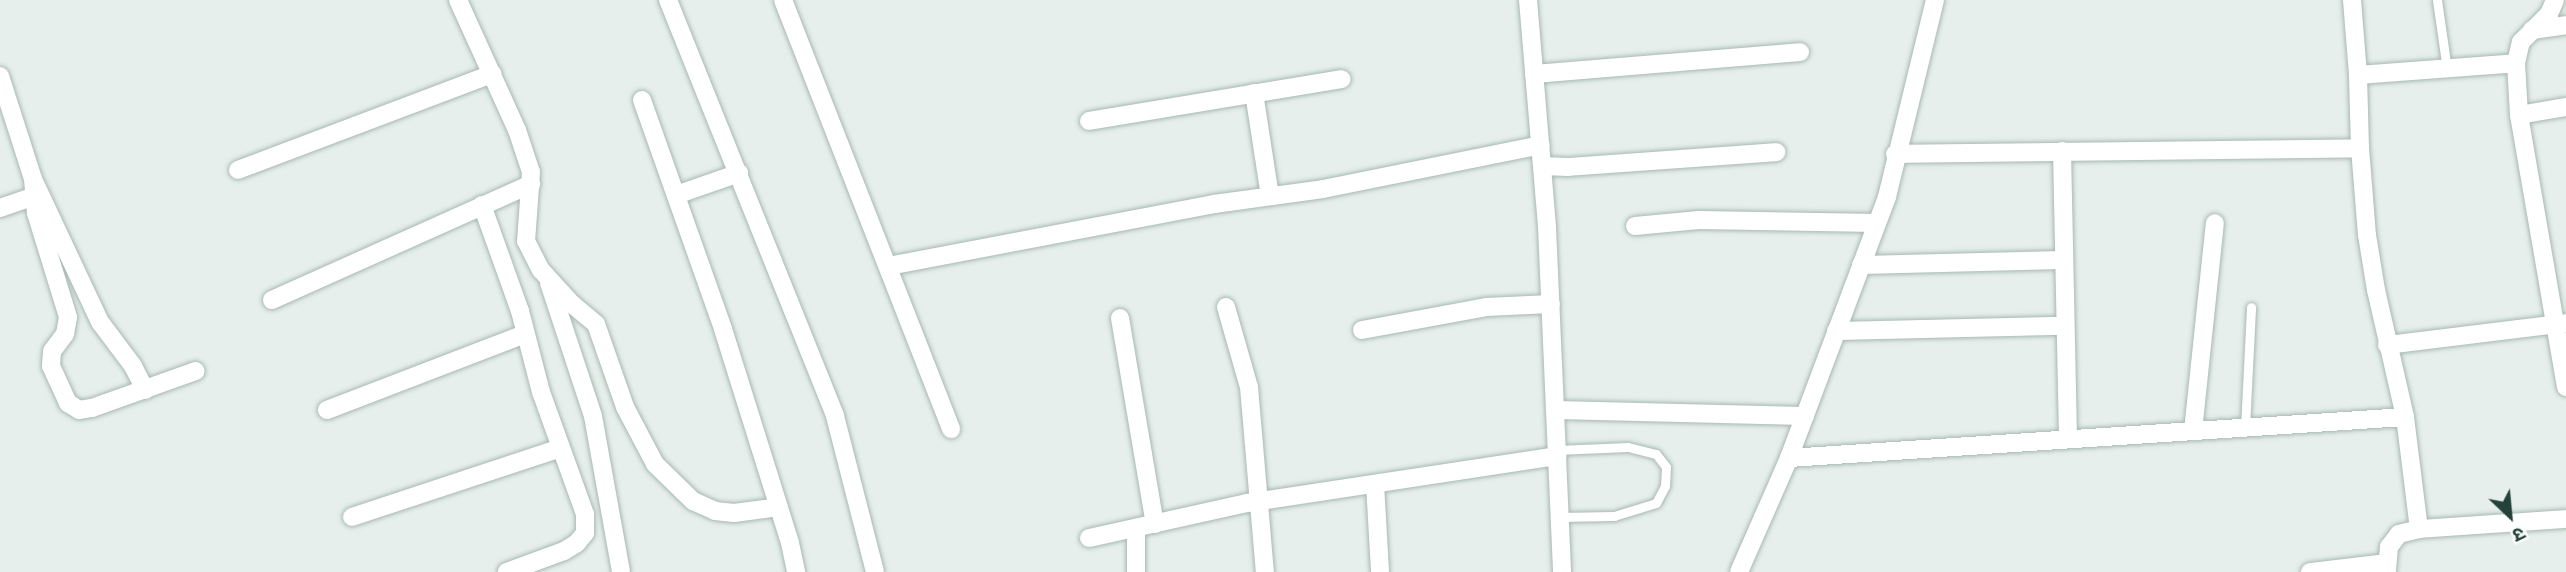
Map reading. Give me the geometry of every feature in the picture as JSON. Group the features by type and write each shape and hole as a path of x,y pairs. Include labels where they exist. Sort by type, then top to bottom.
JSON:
{"street":[{"path":"458,0 517,131 531,172 526,241 534,259 547,276 572,304 596,324 625,407 655,464 693,501 715,512 734,513 779,508"},
{"path":"668,0 835,416 874,572"},
{"path":"783,0 951,429"},
{"path":"1528,0 1551,304 1562,572"},
{"path":"1739,572 1789,458 1887,197 1895,154 1910,108 1935,0"},
{"path":"2352,0 2367,234 2388,345 2405,416 2419,529"},
{"path":"2555,0 2553,8 2521,42 2516,63 2519,114 2560,324 2566,387"},
{"path":"2532,30 2566,25"},
{"path":"1534,74 1800,52"},
{"path":"2358,75 2516,63"},
{"path":"238,170 492,74"},
{"path":"0,76 34,188 100,322 123,351 145,390"},
{"path":"1089,121 1342,79"},
{"path":"1254,93 1270,196"},
{"path":"642,100 723,330 779,508 796,572"},
{"path":"2519,114 2566,107"},
{"path":"889,266 1214,204 1323,189 1541,145"},
{"path":"1895,154 2360,148"},
{"path":"2062,151 2068,439"},
{"path":"1542,166 1580,166 1776,152"},
{"path":"676,195 739,173"},
{"path":"272,299 531,184"},
{"path":"0,208 34,188"},
{"path":"34,188 36,213 68,317 65,334 52,351 51,366 60,391 68,403 79,410 196,371"},
{"path":"482,205 520,311 541,392 585,514 585,533 564,551 507,572"},
{"path":"1636,226 1699,220 1877,223"},
{"path":"2193,431 2215,223"},
{"path":"1861,265 2063,260"},
{"path":"547,276 593,416 621,572"},
{"path":"1362,330 1486,307 1551,304"},
{"path":"1226,307 1249,387 1265,572"},
{"path":"1120,318 1154,524"},
{"path":"2388,345 2560,324"},
{"path":"1836,331 2065,326"},
{"path":"327,410 525,334"},
{"path":"1555,410 1805,416"},
{"path":"1789,458 2405,416"},
{"path":"352,517 561,448"},
{"path":"1089,538 1260,501 1557,453"},
{"path":"1375,484 1380,572"},
{"path":"2310,572 2387,567 2389,547 2399,534 2419,529 2566,519"},
{"path":"1136,528 1136,572"}],"lane":[{"path":"2437,0 2447,69"},
{"path":"2245,427 2251,307"},
{"path":"1557,453 1628,447 1656,454 1667,467 1665,486 1656,503 1615,516 1559,517"}]}
